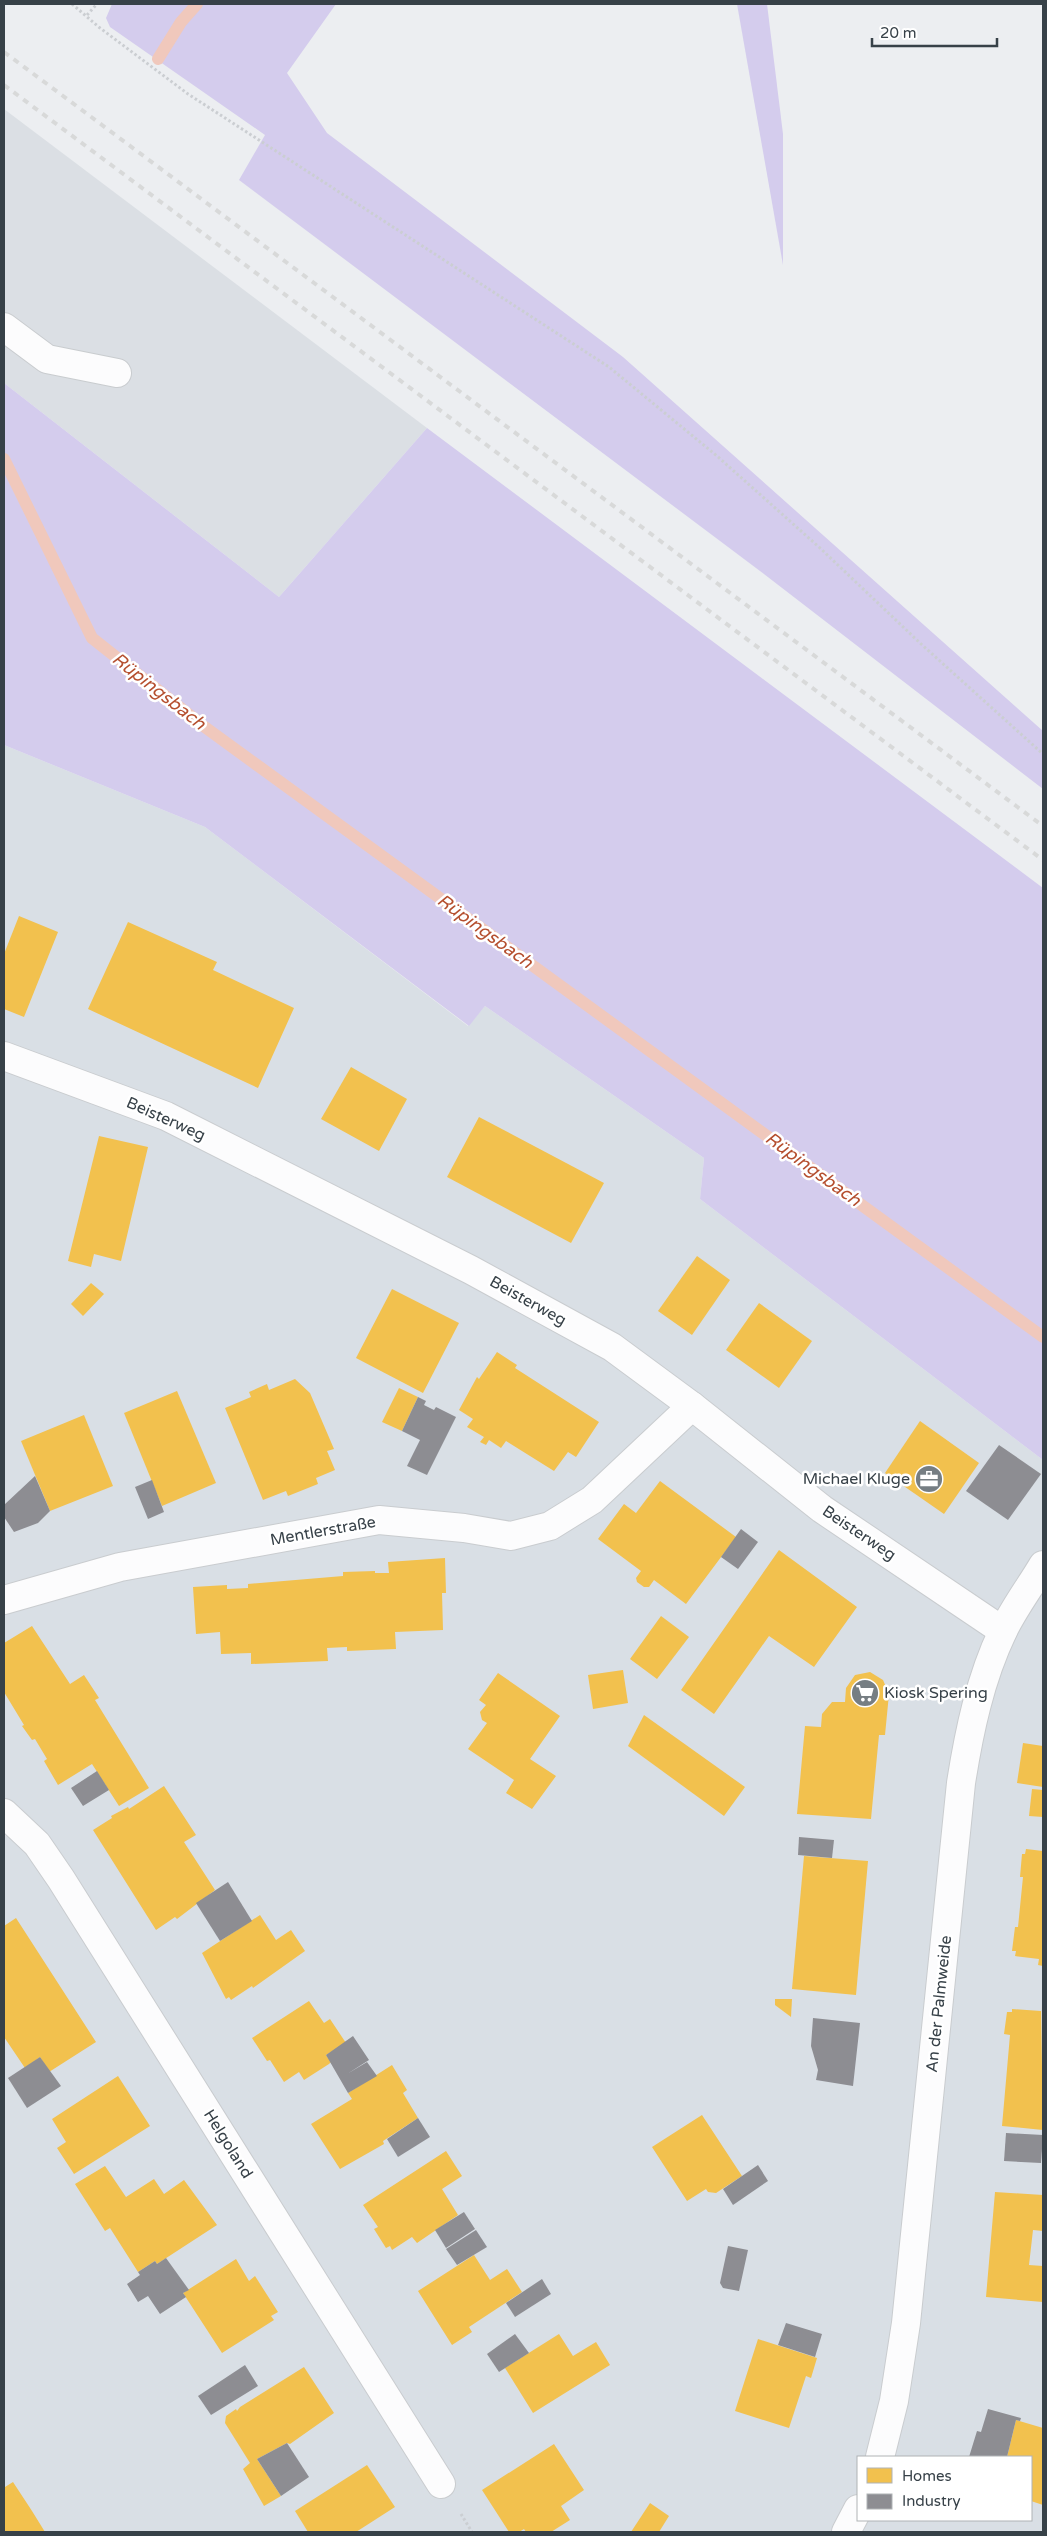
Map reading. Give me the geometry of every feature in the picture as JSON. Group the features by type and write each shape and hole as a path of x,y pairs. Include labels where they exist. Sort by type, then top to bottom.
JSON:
{"street":[{"path":"4,327 47,360 117,373"},
{"name":"Beisterweg","path":"4,1056 166,1116 471,1270 612,1347 692,1406 822,1509 1003,1631"},
{"name":"Mentlerstraße","path":"4,1600 120,1567 379,1520 464,1528 511,1536 550,1526 592,1500 692,1406"},
{"name":"An der Palmweide","path":"880,2456 894,2401 906,2323 960,1784 968,1737 985,1677 1003,1631 1043,1565"},
{"name":"Helgoland","path":"4,1813 37,1844 61,1879 441,2484"},
{"path":"846,2532 857,2511"}],"path":[{"path":"72,4 100,28 188,94 610,367 717,456 813,541 920,644 1043,754"},
{"path":"87,15 97,4"}],"shaded area":[{"path":"112,4 336,4 287,73 327,133 623,357 1043,731 1043,789 760,571 239,180 265,135 110,27 106,18"},
{"path":"737,4 767,4 783,134 783,265"},
{"path":"4,109 427,428 279,597 4,383"},
{"path":"4,383 279,597 427,428 1043,888 1043,1460 700,1199 704,1158 485,1006 469,1026 205,827 4,745"},
{"path":"4,745 205,827 468,1026 485,1006 704,1158 700,1199 1043,1460 1043,2532 4,2532"}],"building: Homes":[{"path":"19,916 58,932 24,1017 4,1009 4,954"},
{"path":"128,922 217,962 213,970 294,1008 258,1088 88,1009"},
{"path":"351,1067 407,1099 379,1151 321,1119"},
{"path":"479,1117 604,1183 571,1243 447,1177"},
{"path":"99,1136 148,1147 121,1261 94,1254 91,1267 68,1261"},
{"path":"697,1256 730,1280 692,1335 658,1311"},
{"path":"91,1283 104,1294 83,1316 71,1304"},
{"path":"392,1289 459,1323 423,1393 356,1358"},
{"path":"759,1303 812,1341 779,1388 726,1350"},
{"path":"497,1352 517,1365 515,1368 599,1422 576,1457 568,1452 554,1471 506,1441 501,1448 489,1440 486,1445 480,1442 484,1437 467,1427 473,1419 459,1410 477,1377 479,1379"},
{"path":"295,1379 310,1393 334,1449 327,1451 335,1470 316,1478 318,1484 288,1496 286,1491 263,1500 225,1408 251,1397 249,1392 267,1384 269,1390"},
{"path":"399,1388 418,1397 402,1431 382,1422"},
{"path":"177,1391 216,1483 162,1506 124,1413"},
{"path":"84,1415 113,1486 50,1511 21,1441"},
{"path":"920,1421 979,1463 944,1514 885,1473"},
{"path":"660,1481 736,1537 686,1604 654,1580 649,1587 644,1587 637,1582 636,1578 641,1571 598,1539 624,1504 636,1513"},
{"path":"779,1550 857,1607 814,1667 769,1636 714,1714 681,1690"},
{"path":"445,1558 446,1593 442,1593 443,1630 395,1632 396,1649 347,1651 347,1647 327,1648 328,1661 251,1664 251,1653 221,1654 220,1632 196,1634 193,1587 227,1585 227,1589 248,1588 248,1584 343,1576 343,1572 375,1571 375,1573 389,1573 388,1562"},
{"path":"661,1616 689,1637 657,1679 630,1659"},
{"path":"32,1626 70,1684 84,1675 99,1698 95,1700 149,1788 119,1806 92,1764 58,1785 44,1761 47,1759 35,1739 32,1740 22,1726 24,1725 4,1692 4,1643"},
{"path":"623,1670 628,1703 593,1709 588,1675"},
{"path":"870,1672 883,1680 889,1694 885,1735 879,1735 871,1819 797,1814 805,1726 821,1727 822,1714 832,1702 845,1702 846,1688 855,1675"},
{"path":"498,1673 560,1716 530,1759 556,1776 532,1809 506,1793 514,1780 468,1749 487,1723 482,1720 480,1712 486,1705 479,1700"},
{"path":"644,1715 745,1787 724,1816 628,1746"},
{"path":"1023,1743 1043,1746 1043,1787 1017,1783"},
{"path":"164,1786 196,1835 184,1842 215,1890 177,1919 175,1917 156,1930 93,1830 112,1818 111,1816 128,1807 129,1809"},
{"path":"1032,1789 1043,1790 1043,1817 1029,1816"},
{"path":"1026,1849 1043,1851 1043,1966 1038,1965 1039,1959 1015,1956 1016,1951 1012,1951 1015,1927 1018,1927 1023,1877 1020,1877 1022,1854 1025,1854"},
{"path":"804,1856 868,1861 856,1995 792,1989"},
{"path":"260,1915 276,1940 291,1930 305,1951 253,1988 252,1986 231,2000 229,1997 226,1999 202,1953"},
{"path":"16,1918 96,2042 49,2072 40,2057 25,2068 4,2037 4,1926"},
{"path":"775,1999 792,1999 791,2017 775,2005"},
{"path":"309,2001 324,2023 330,2019 346,2043 326,2055 331,2062 329,2064 304,2080 299,2072 284,2082 270,2060 267,2061 252,2038"},
{"path":"1041,2004 1043,2130 1002,2126 1010,2035 1004,2034 1007,2012 1012,2012 1012,2009 1041,2011"},
{"path":"392,2065 407,2090 403,2093 418,2118 383,2141 384,2144 340,2169 311,2124 352,2099 348,2093"},
{"path":"118,2076 150,2126 74,2174 57,2148 66,2142 52,2119"},
{"path":"702,2115 742,2176 716,2193 708,2192 706,2189 687,2201 652,2147"},
{"path":"446,2151 462,2176 442,2189 458,2215 417,2243 412,2237 392,2250 390,2246 386,2248 374,2229 378,2227 363,2205"},
{"path":"105,2166 126,2197 154,2179 164,2194 184,2180 217,2225 157,2264 155,2261 138,2272 110,2228 105,2231 75,2184"},
{"path":"995,2192 1043,2195 1043,2231 1033,2230 1029,2265 1043,2266 1043,2302 986,2297"},
{"path":"474,2255 490,2280 507,2269 522,2292 469,2327 472,2332 452,2345 418,2291"},
{"path":"236,2259 249,2281 255,2276 278,2312 271,2316 274,2320 222,2353 183,2293"},
{"path":"559,2334 573,2356 596,2342 610,2365 533,2413 505,2368"},
{"path":"758,2339 817,2358 811,2378 806,2376 789,2428 735,2411"},
{"path":"304,2367 334,2413 290,2444 287,2443 257,2459 281,2496 264,2506 243,2469 250,2463 225,2423 226,2416 236,2409 237,2411 240,2407"},
{"path":"1016,2420 1043,2428 1043,2505 1032,2501 1032,2456 1007,2456"},
{"path":"554,2444 584,2490 561,2506 570,2520 551,2532 526,2532 524,2529 519,2532 509,2532 482,2490"},
{"path":"367,2465 395,2507 356,2532 308,2532 295,2511"},
{"path":"13,2482 45,2532 4,2532 4,2486"},
{"path":"650,2503 669,2516 659,2532 631,2532"}],"building: Industry":[{"path":"418,1397 426,1401 424,1405 434,1410 436,1407 456,1417 427,1475 407,1466 420,1440 402,1431"},
{"path":"999,1445 1041,1474 1008,1520 966,1491"},
{"path":"35,1476 50,1511 38,1523 14,1532 4,1517 4,1505"},
{"path":"152,1480 164,1512 148,1519 135,1487"},
{"path":"741,1529 758,1542 738,1569 721,1557"},
{"path":"97,1771 109,1790 83,1806 71,1788"},
{"path":"799,1837 834,1840 832,1858 798,1855"},
{"path":"228,1882 252,1921 220,1941 196,1903"},
{"path":"813,2018 860,2023 853,2086 816,2080 818,2070 811,2046"},
{"path":"353,2036 369,2060 347,2074 367,2062 377,2076 348,2093 326,2055"},
{"path":"40,2057 61,2086 27,2108 8,2078"},
{"path":"418,2118 430,2137 398,2157 387,2139"},
{"path":"1006,2133 1043,2135 1041,2163 1004,2161"},
{"path":"758,2165 768,2181 733,2205 723,2189"},
{"path":"464,2212 475,2229 446,2248 435,2230"},
{"path":"476,2230 487,2247 457,2265 446,2249"},
{"path":"728,2246 748,2250 739,2291 723,2288 720,2283"},
{"path":"166,2258 189,2290 183,2293 186,2297 160,2314 148,2296 138,2302 127,2284 140,2275 138,2272 155,2261 157,2264"},
{"path":"542,2279 551,2294 515,2317 506,2303"},
{"path":"786,2323 822,2334 815,2357 778,2345"},
{"path":"515,2334 529,2353 499,2372 487,2354"},
{"path":"245,2365 258,2386 211,2415 198,2396"},
{"path":"988,2409 1021,2418 1020,2421 1016,2420 1007,2456 969,2456 977,2431 981,2432"},
{"path":"287,2443 309,2477 281,2496 257,2459"}],"waterway":[{"name":"Rüpingsbach","path":"158,59 181,22 197,4"},
{"name":"Rüpingsbach","path":"4,459 92,638 202,725 1043,1337"}],"railway":[{"path":"4,52 1043,826"},
{"path":"4,85 1043,860"}],"place":[{"name":"Michael Kluge","path":"929,1479"},
{"name":"Kiosk Spering","path":"865,1693"}]}
